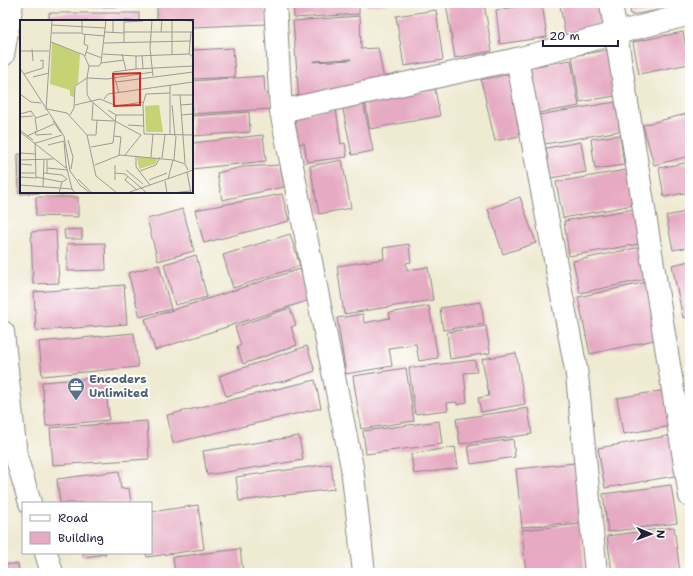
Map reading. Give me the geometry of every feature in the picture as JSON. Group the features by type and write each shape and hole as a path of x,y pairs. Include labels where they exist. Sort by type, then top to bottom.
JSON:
{"street":[{"path":"3,55 12,3"},
{"path":"274,3 281,111 352,467 364,573"},
{"path":"611,3 690,496"},
{"path":"281,111 517,59 690,14"},
{"path":"517,59 577,375 596,573"},
{"path":"3,332 16,456 30,502"},
{"path":"46,554 52,573"}],"building":[{"path":"88,3 152,3 152,6 88,7"},
{"path":"157,3 265,3 266,24 193,27 193,20 157,20"},
{"path":"293,3 359,3 359,14 294,18"},
{"path":"367,3 389,3 389,4 367,6"},
{"path":"446,3 484,3 492,51 455,58"},
{"path":"542,3 547,37 500,44 496,10"},
{"path":"600,3 604,25 566,39 560,5"},
{"path":"629,3 690,3 690,5 631,15"},
{"path":"436,10 443,60 404,66 396,16"},
{"path":"49,13 139,13 139,20 49,20"},
{"path":"360,16 361,49 378,48 384,80 299,100 293,21","holes":["351,59 351,60 313,62"]},
{"path":"683,32 689,64 639,74 633,42"},
{"path":"233,48 235,77 193,79 193,50"},
{"path":"607,50 615,96 580,102 572,56"},
{"path":"571,60 579,106 538,113 530,67"},
{"path":"511,74 525,135 495,141 481,80"},
{"path":"264,76 265,94 271,93 271,109 193,114 193,81"},
{"path":"435,89 440,116 370,129 365,101"},
{"path":"363,101 373,151 352,155 342,105"},
{"path":"615,102 620,131 545,144 539,115"},
{"path":"336,109 341,144 345,143 347,157 307,162 304,143 298,144 294,115"},
{"path":"249,112 250,132 193,136 193,116"},
{"path":"690,113 690,156 654,165 643,125"},
{"path":"263,135 266,161 193,169 193,143"},
{"path":"620,135 624,165 595,169 591,139"},
{"path":"581,142 586,172 551,178 546,148"},
{"path":"18,154 20,154 20,193 40,193 19,194"},
{"path":"342,160 351,208 319,214 310,166"},
{"path":"690,162 690,192 664,197 659,168"},
{"path":"280,165 284,187 222,200 217,173 242,167"},
{"path":"626,170 633,205 563,218 556,182"},
{"path":"282,194 289,221 204,243 195,210"},
{"path":"36,197 78,197 78,217 36,216"},
{"path":"520,197 536,243 503,254 488,209"},
{"path":"183,209 194,251 158,261 147,219"},
{"path":"634,209 639,244 569,256 564,221"},
{"path":"690,211 690,247 673,250 666,216"},
{"path":"82,229 82,239 65,239 64,230"},
{"path":"56,230 59,283 33,284 31,232"},
{"path":"290,234 300,266 233,288 223,255"},
{"path":"105,243 106,270 67,271 67,244"},
{"path":"409,244 411,262 406,263 407,270 428,267 433,300 344,314 337,266 384,259 383,248"},
{"path":"641,247 647,279 580,293 573,261"},
{"path":"196,255 207,297 175,305 164,264"},
{"path":"690,261 690,316 683,318 672,265"},
{"path":"159,265 171,309 140,317 128,273"},
{"path":"300,269 310,300 155,350 145,319"},
{"path":"647,282 659,339 590,354 578,297"},
{"path":"124,285 127,324 36,331 34,292"},
{"path":"481,302 484,324 443,330 440,308"},
{"path":"429,306 438,358 419,361 416,344 389,348 392,366 346,374 337,318 363,314 364,323 390,318 389,313"},
{"path":"290,308 296,325 291,327 297,345 243,364 237,347 241,345 235,327"},
{"path":"486,326 490,353 450,359 447,332"},
{"path":"134,333 138,367 42,376 39,342"},
{"path":"307,346 315,371 286,381 273,383 226,396 219,376"},
{"path":"516,353 525,404 481,412 478,398 489,396 482,359"},
{"path":"475,360 477,372 464,373 467,402 457,405 457,402 447,403 448,410 415,414 409,368"},
{"path":"406,368 414,421 361,429 353,376"},
{"name":"Encoders Unlimited","path":"105,377 109,420 46,426 42,382"},
{"path":"315,380 321,408 173,443 167,415"},
{"path":"666,390 672,426 623,434 617,398"},
{"path":"528,408 532,434 460,444 456,419"},
{"path":"147,421 149,459 53,465 50,428"},
{"path":"439,421 442,444 366,454 363,431"},
{"path":"673,435 680,475 605,488 598,448"},
{"path":"299,436 303,460 207,475 203,451"},
{"path":"513,439 515,457 471,464 468,446"},
{"path":"455,447 458,468 414,474 411,454"},
{"path":"575,463 581,522 522,527 516,469"},
{"path":"331,464 334,489 239,501 236,477"},
{"path":"119,471 121,489 129,488 131,502 60,502 57,479"},
{"path":"671,485 677,523 608,532 603,494"},
{"path":"198,505 204,549 147,557 146,554 152,554 152,512"},
{"path":"580,524 585,573 526,573 522,530"},
{"path":"674,527 680,572 612,573 607,536"},
{"path":"240,549 243,573 175,573 173,557"},
{"path":"83,554 106,554 83,557"},
{"path":"3,564 18,564 19,573 3,573"}],"place":[{"name":"Encoders Unlimited","path":"76,401"}]}
